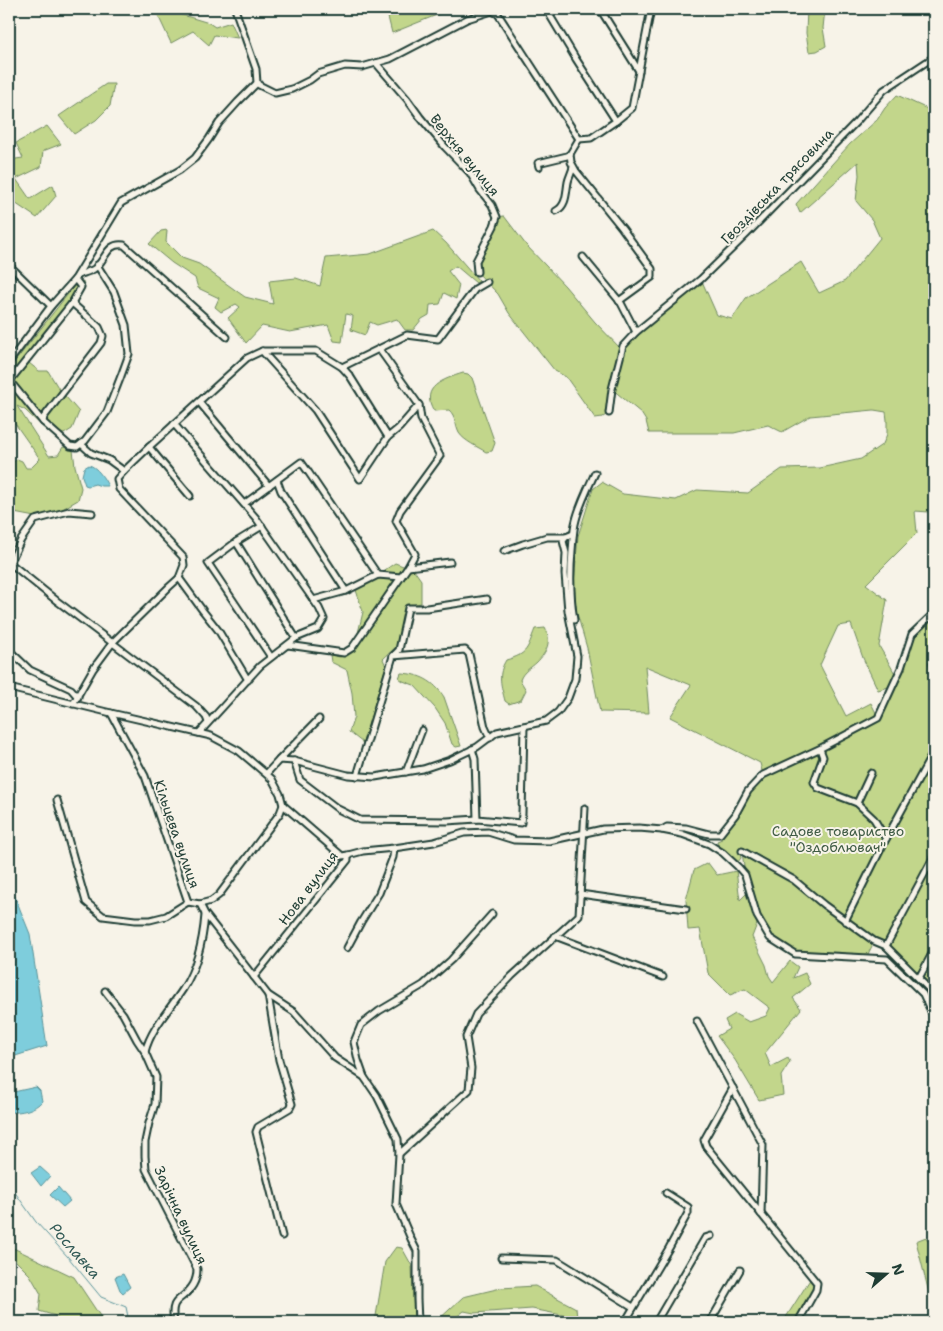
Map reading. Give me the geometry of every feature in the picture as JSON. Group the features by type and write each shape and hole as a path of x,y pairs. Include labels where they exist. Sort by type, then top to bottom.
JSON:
{"street":[{"path":"9,362 51,306 77,277 121,203 180,170 195,158 210,139 219,123 257,83 256,69 236,9"},
{"path":"546,9 616,120"},
{"path":"600,9 639,72"},
{"path":"580,138 591,138 632,108 651,9"},
{"path":"257,83 275,93 292,89 318,74 345,66 362,67 390,59 467,19 492,11 498,14 580,138"},
{"name":"Гвоздівська трясовина","path":"609,413 612,389 623,346 636,332 701,280 746,236 857,121 884,90 934,57"},
{"name":"Верхня вулиця","path":"376,63 408,99 445,147 470,174 492,205 497,217 476,261 477,272"},
{"path":"539,165 567,156 580,138"},
{"path":"570,154 576,171 652,269 652,277 619,301"},
{"path":"556,211 561,209 564,204 573,166"},
{"path":"77,277 94,268 113,246 118,244 124,245 227,338"},
{"path":"583,257 619,301 636,332"},
{"path":"9,265 51,306"},
{"path":"77,277 81,287 72,303 9,381 43,422 70,446 78,447 85,441 107,412 129,354 126,325 114,292 97,265"},
{"path":"342,367 407,335 438,339 475,289 488,282"},
{"path":"43,422 44,417 101,343 103,336 99,327 72,303"},
{"path":"288,645 344,653 352,648 415,554 396,521 400,510 440,456 422,420 419,405 379,349"},
{"path":"262,351 315,410 360,479 388,437 399,428 419,405"},
{"path":"73,704 93,669 113,642 169,586 180,578 184,565 183,557 119,489 117,480 149,447 247,358 262,351 316,351 342,367 350,376 388,437"},
{"path":"199,402 269,486"},
{"path":"174,424 262,526 324,619 318,629 296,638 260,666 199,733"},
{"path":"81,444 91,453 108,460 124,471"},
{"path":"149,447 190,496"},
{"path":"244,504 301,462 378,575"},
{"path":"574,620 570,584 573,534 579,510 595,473"},
{"path":"276,480 281,491 346,591"},
{"path":"92,512 69,511 35,520 21,540 10,564 196,706 208,722"},
{"path":"262,526 208,563 271,657"},
{"path":"504,552 547,537 573,534"},
{"path":"279,760 294,761 357,776 375,777 406,772 423,769 450,760 472,749 497,732 546,721 558,712 568,698 575,680 577,656 568,611 565,574 566,553 562,541 566,536"},
{"path":"236,542 296,638"},
{"path":"408,567 450,562"},
{"path":"313,600 346,591 378,575 401,576"},
{"path":"180,578 218,630 248,680"},
{"path":"357,776 393,656 399,650 408,608 428,608 487,599"},
{"path":"662,830 667,827 686,828 709,834 720,834 735,815 748,791 763,775 820,749 878,718 902,668 912,634 934,613"},
{"path":"9,650 30,670 72,689 78,696"},
{"path":"393,656 465,650 469,654 485,727 490,738"},
{"path":"9,688 111,714 211,736 239,751 267,773 276,784 283,805 280,813 220,895 211,901 200,904 188,902"},
{"name":"Кільцева вулиця","path":"57,800 86,902 103,916 150,920 166,916 188,902 145,776 111,714"},
{"path":"267,773 319,719"},
{"path":"294,761 300,780 338,810 360,820 447,821 477,819 521,823 524,726"},
{"path":"406,772 422,730"},
{"path":"472,749 477,819"},
{"path":"820,749 822,757 814,782 818,788 857,803 874,819 886,839"},
{"path":"846,920 886,839 934,751"},
{"path":"857,803 871,773"},
{"name":"Нова вулиця","path":"254,977 348,860 348,855 342,856 283,805"},
{"path":"399,1154 469,1090 471,1068 466,1037 476,1014 512,976 579,914 585,808"},
{"path":"348,855 363,850 434,842 464,833 488,832 514,840 549,841 603,829 639,828 662,830 687,836 709,844 723,853 745,875 757,916 770,938 795,954 887,958 922,994 934,1018"},
{"path":"347,948 379,893 393,857 394,848"},
{"path":"742,851 794,880 824,905 874,941 886,946 934,994"},
{"path":"886,946 934,856"},
{"path":"580,894 686,909"},
{"path":"200,904 205,914 268,995 294,1012 335,1058 364,1077"},
{"path":"145,1052 156,1026 184,987 198,958 205,914"},
{"path":"418,1322 417,1251 396,1204 399,1154 397,1137 377,1096 364,1077 354,1042 361,1025 379,1010 424,985 451,960 492,914"},
{"path":"555,936 663,977"},
{"path":"918,978 934,950"},
{"name":"Зарічна вулиця","path":"106,991 123,1014 145,1052 156,1077 156,1104 145,1142 146,1169 197,1269 196,1280 192,1287 176,1301 173,1313 174,1322"},
{"path":"268,995 280,1060 292,1104 290,1108 258,1127 256,1132 282,1236"},
{"path":"698,1021 763,1145 761,1214"},
{"path":"733,1088 704,1140 706,1146 817,1284 816,1290 798,1322"},
{"path":"625,1322 688,1213 688,1207 666,1193"},
{"path":"656,1322 705,1238 711,1236"},
{"path":"501,1258 557,1260 633,1306"},
{"path":"710,1322 740,1270"}],"green space":[{"path":"155,9 163,9 209,23 215,27 231,22 238,38 214,35 209,45 193,31 171,43"},
{"path":"386,9 448,9 449,10 392,33"},
{"path":"807,9 825,9 823,28 826,46 817,51 809,52 806,33"},
{"path":"106,84 114,84 110,106 96,120 74,134 59,116"},
{"name":"Садове товариство \"Оздоблювач\"","path":"897,95 934,112 934,479 929,512 915,511 917,533 866,584 887,600 879,646 897,677 912,634 934,613 934,994 887,946 874,942 866,958 795,954 770,938 757,916 745,875 742,851 739,850 741,858 738,862 719,848 717,841 722,839 716,835 723,831 748,791 763,775 760,763 670,717 691,685 645,666 649,713 600,712 587,648 576,610 574,583 578,536 593,489 602,482 623,494 676,500 697,490 748,493 782,469 820,468 861,459 883,444 887,434 886,412 874,410 810,416 782,432 768,425 734,433 649,433 646,421 641,413 612,389 609,413 603,417 595,418 566,377 555,371 509,313 498,294 477,272 476,261 497,217 504,216 526,245 621,349 701,279 717,315 732,319 746,298 801,262 819,293 845,281 880,238 872,220 856,201 859,175 858,162 800,213 796,204 850,144 877,120","holes":["851,624 863,658 878,690 892,686 878,717 871,703 846,716 820,665 838,626"]},
{"path":"47,126 61,144 43,151 41,167 16,179 30,199 53,185 56,196 37,218 9,199 9,160 23,158 16,143"},
{"path":"167,230 166,242 182,258 199,264 245,297 273,304 269,281 296,278 320,286 326,258 370,254 433,231 479,281 476,283 456,266 448,271 459,285 456,299 444,293 440,304 430,305 429,315 422,319 413,330 405,330 397,319 377,325 370,322 365,335 351,330 353,316 346,314 342,342 334,341 328,325 290,332 262,326 246,343 228,318 240,307 236,304 221,312 215,307 219,298 198,288 195,278 172,263 149,244 161,231"},
{"path":"83,281 84,287 32,348 29,363 39,371 48,371 59,389 79,412 72,429 64,434 45,429 25,410 17,406 49,456 58,455 63,447 73,450 81,488 78,500 45,519 9,512 9,466 17,459 22,461 26,468 31,468 40,459 9,415 9,369 75,285"},
{"path":"463,373 468,374 472,378 495,443 492,451 486,452 464,439 459,433 451,412 449,410 434,411 430,403 432,390 436,385 448,378"},
{"path":"395,563 414,570 421,580 421,603 406,606 398,645 383,659 386,666 363,743 349,732 354,717 352,693 347,670 331,662 330,655 340,657 354,650 363,612 356,590"},
{"path":"545,628 548,637 546,650 541,658 521,677 520,680 526,690 521,700 509,704 505,701 501,685 503,665 506,660 526,650 535,629"},
{"path":"401,673 426,679 440,691 444,697 461,746 456,747 452,744 445,723 435,708 414,685 399,678"},
{"path":"708,863 717,875 736,871 740,900 747,893 757,924 752,937 773,982 790,961 798,967 793,978 805,973 810,984 793,998 801,1009 765,1053 771,1067 788,1058 790,1062 781,1076 783,1095 759,1100 735,1060 717,1036 729,1029 725,1020 735,1014 749,1022 766,1016 770,1008 745,989 730,995 708,973 700,929 688,930 686,900 694,870"},
{"path":"926,1237 934,1252 934,1305 930,1297 916,1241"},
{"path":"9,1246 74,1277 104,1322 60,1322 56,1316 39,1311 41,1294 30,1275 9,1256"},
{"path":"396,1247 402,1248 412,1266 414,1322 375,1322 385,1262"},
{"path":"811,1278 820,1286 799,1322 783,1322"},
{"path":"535,1286 576,1308 577,1318 532,1309 474,1313 464,1311 450,1322 436,1322 463,1297 501,1288"}],"water":[{"path":"89,465 97,470 108,486 85,485 82,476 84,468"},
{"path":"9,882 30,934 47,1046 9,1058"},
{"path":"36,1087 40,1091 42,1101 39,1104 27,1110 9,1112 9,1093"},
{"path":"40,1167 50,1176 41,1186 31,1173"},
{"path":"58,1187 70,1201 63,1207 50,1195"},
{"path":"123,1274 130,1287 123,1293 115,1277"}],"waterway":[{"name":"Рославка","path":"9,1184 36,1222 101,1297 126,1307 129,1322"}]}
